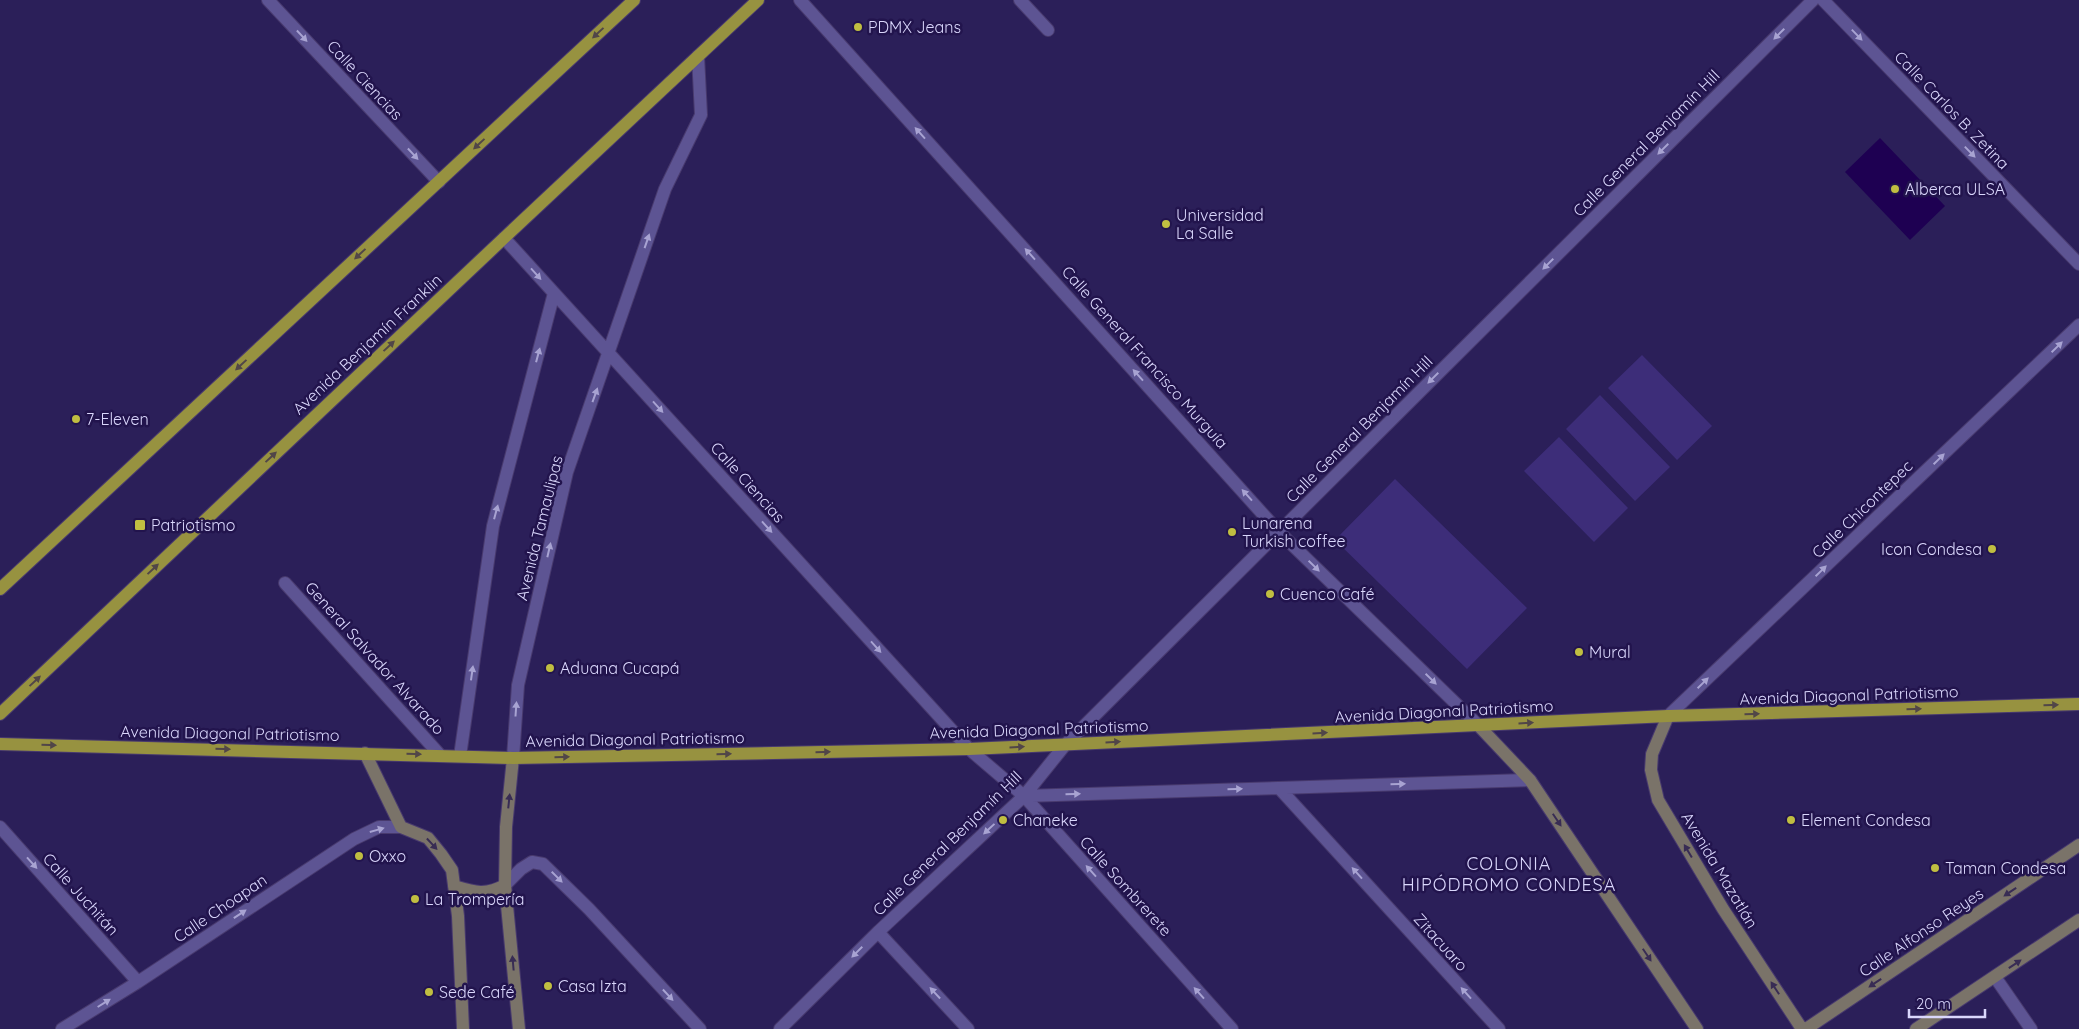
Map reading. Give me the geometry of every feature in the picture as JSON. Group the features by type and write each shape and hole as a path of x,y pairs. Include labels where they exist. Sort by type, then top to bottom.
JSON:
{"main road":[{"path":"0,590 634,0"},
{"name":"Avenida Benjamín Franklin","path":"0,714 758,0"},
{"name":"Avenida Diagonal Patriotismo","path":"0,744 513,758 969,749 1668,716 2079,704"},
{"name":"Avenida Mazatlán","path":"1668,716 1652,754 1652,770 1658,800 1723,909 1802,1029"},
{"path":"1478,725 1530,780 1697,1029"},
{"path":"365,753 401,827 428,838 452,870 458,916 463,1029"},
{"name":"Avenida Tamaulipas","path":"513,758 506,827 505,885 519,1029"},
{"name":"Calle Alfonso Reyes","path":"1806,1029 2079,845"},
{"path":"454,886 474,892 492,892 505,885"},
{"path":"1916,1029 2079,920"}],"street":[{"name":"Calle Ciencias","path":"268,0 439,182"},
{"name":"Calle General Francisco Murguía","path":"800,0 1280,532 1478,725"},
{"path":"1020,0 1048,30"},
{"name":"Calle General Benjamín Hill","path":"780,1029 878,932 1024,796 1065,745 1813,0"},
{"name":"Calle Carlos B. Zetina","path":"1823,0 2079,264"},
{"name":"Avenida Tamaulipas","path":"513,758 518,685 567,472 610,354 665,189 701,115 698,56"},
{"name":"Calle Ciencias","path":"504,238 969,749"},
{"path":"460,756 493,526 554,293"},
{"name":"Calle Chicontepec","path":"1668,716 2079,326"},
{"name":"General Salvador Alvarado","path":"285,583 440,755"},
{"name":"Calle Sombrerete","path":"969,749 1024,796 1232,1029"},
{"path":"1024,796 1530,780"},
{"name":"Zitacuaro","path":"1279,788 1499,1029"},
{"name":"Calle Juchitán","path":"0,827 138,982"},
{"name":"Calle Choapan","path":"62,1029 138,982 354,838 380,827 401,827"},
{"path":"505,885 521,869 532,862 543,864 589,909 700,1029"},
{"path":"878,932 968,1029"},
{"path":"1996,977 2031,1029"}],"shaded area":[{"name":"Alberca ULSA","path":"1880,138 1945,206 1910,240 1845,172"},
{"path":"1642,355 1712,426 1677,460 1608,388"},
{"path":"1600,395 1670,467 1635,501 1566,429"},
{"path":"1559,437 1628,508 1594,542 1524,471"},
{"path":"1395,479 1527,608 1467,669 1335,540"}],"place":[{"name":"PDMX Jeans","path":"858,27"},
{"name":"Alberca ULSA","path":"1895,189"},
{"name":"Universidad La Salle","path":"1166,224"},
{"name":"7-Eleven","path":"76,419"},
{"name":"Patriotismo","path":"140,525"},
{"name":"Lunarena Turkish coffee","path":"1232,532"},
{"name":"Icon Condesa","path":"1992,549"},
{"name":"Cuenco Café","path":"1270,594"},
{"name":"Mural","path":"1579,652"},
{"name":"Aduana Cucapá","path":"550,668"},
{"name":"Chaneke","path":"1003,820"},
{"name":"Element Condesa","path":"1791,820"},
{"name":"Oxxo","path":"359,856"},
{"name":"Taman Condesa","path":"1935,868"},
{"name":"La Trompería","path":"415,899"},
{"name":"Casa Izta","path":"548,986"},
{"name":"Sede Café","path":"429,992"}],"district":[{"name":"COLONIA HIPÓDROMO CONDESA","path":"1509,874"}]}
